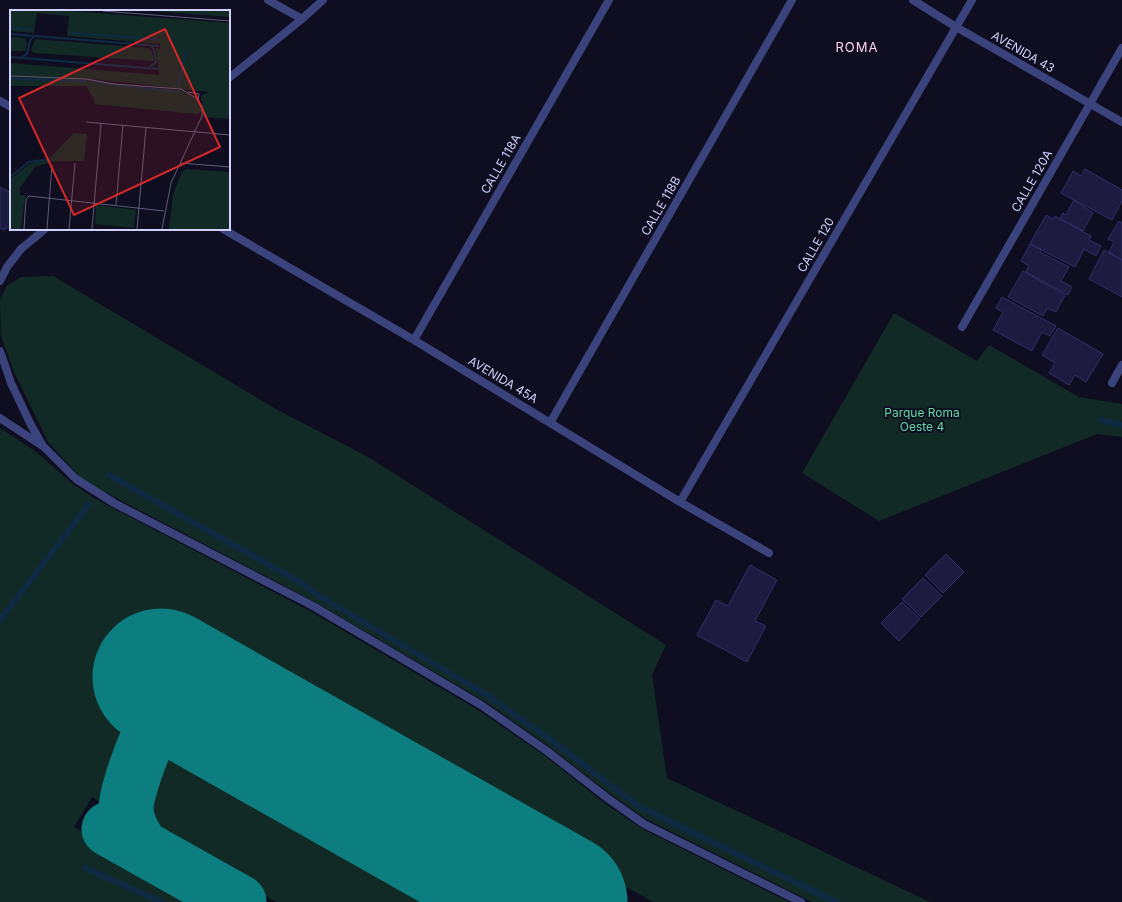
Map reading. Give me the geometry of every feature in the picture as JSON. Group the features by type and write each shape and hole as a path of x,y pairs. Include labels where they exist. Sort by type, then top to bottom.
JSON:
{"street":[{"path":"268,0 302,19"},
{"path":"230,77 302,19 323,0"},
{"name":"CALLE 118A","path":"414,340 609,0"},
{"name":"CALLE 118B","path":"550,423 792,0"},
{"name":"AVENIDA 43","path":"913,0 956,27 1122,122"},
{"name":"CALLE 120","path":"680,502 972,0"},
{"name":"CALLE 120A","path":"962,327 1122,48"},
{"path":"0,101 10,106"},
{"path":"0,281 7,267 21,249 44,230"},
{"name":"AVENIDA 45A","path":"225,230 414,340 680,502 769,553"},
{"path":"0,351 1,361 30,425 43,446"},
{"path":"1112,382 1122,365"},
{"path":"0,418 43,446 76,479 114,503 313,606 481,705 547,751 606,797 644,824 801,902"}],"green space":[{"path":"53,276 276,409 368,457 666,645 652,675 667,778 930,902 812,902 646,819 609,793 550,747 484,701 315,602 99,489 79,476 48,442 15,374 1,336 0,301 6,286 21,277"},
{"name":"Parque Roma Oeste 4","path":"894,313 977,361 989,345 1079,397 1122,404 1122,437 1097,434 879,521 802,473"},
{"path":"0,428 35,451 73,484 94,498 310,611 478,710 544,755 603,802 641,828 789,902 653,902 176,631 141,693 111,810 92,797 74,827 205,902 0,902"},
{"path":"174,731 475,902 276,902 165,840 153,820 147,800 161,749 166,737"}],"building":[{"path":"1085,169 1122,190 1122,201 1112,220 1061,193 1073,171 1081,176"},
{"path":"0,187 10,192 10,226 4,230 0,228"},
{"path":"1074,200 1093,213 1083,231 1060,219 1063,213 1066,215"},
{"path":"1046,215 1053,219 1055,216 1091,236 1089,240 1101,246 1096,256 1084,249 1075,267 1030,244"},
{"path":"1119,221 1122,223 1122,260 1109,252 1114,242 1108,239"},
{"path":"1030,244 1041,249 1040,252 1069,267 1061,281 1072,287 1068,295 1026,272 1029,266 1021,261"},
{"path":"1104,250 1122,260 1122,297 1089,279"},
{"path":"1023,271 1065,295 1056,312 1047,308 1043,316 1008,297"},
{"path":"1002,297 1056,326 1050,336 1042,332 1032,351 993,330 1003,312 996,308"},
{"path":"1058,328 1103,354 1086,382 1075,375 1069,385 1049,373 1055,363 1042,355"},
{"path":"946,554 964,572 943,593 925,575"},
{"path":"750,565 777,580 755,621 766,626 747,662 697,635 716,600 728,606"},
{"path":"923,578 942,596 921,617 902,599"},
{"path":"902,602 920,619 899,641 881,623"}],"waterway":[{"path":"1101,420 1122,425"},
{"path":"109,475 298,581 319,596 487,695 554,742 642,808 836,902"},
{"path":"0,620 89,504"},
{"path":"85,868 161,902"}],"taxiway":[{"path":"141,847 129,825 126,810 129,791 142,753 156,724 170,712 182,708 221,711"},
{"path":"109,829 239,902"}],"runway":[{"path":"161,677 559,902"}],"district":[{"name":"ROMA","path":"857,47"}]}
